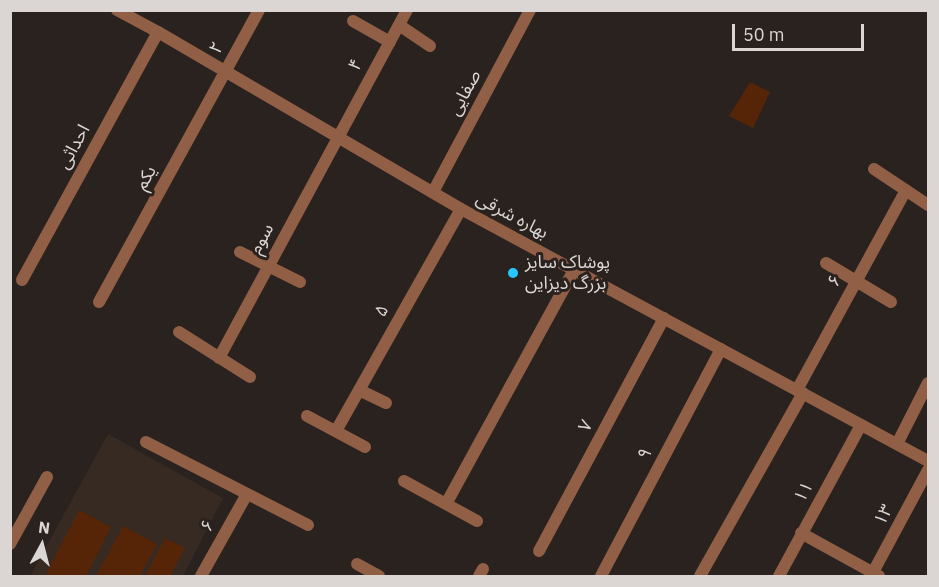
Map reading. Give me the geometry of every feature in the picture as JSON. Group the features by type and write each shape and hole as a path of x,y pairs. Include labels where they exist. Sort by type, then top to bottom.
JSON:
{"street":[{"name":"بهاره شرقی","path":"117,10 461,209 928,461"},
{"name":"۲","path":"224,72 259,10"},
{"name":"۴","path":"337,137 407,10"},
{"name":"صفایی","path":"433,192 530,10"},
{"path":"353,21 390,42"},
{"path":"399,25 430,46"},
{"name":"احداثی","path":"22,280 158,32"},
{"name":"یکم","path":"99,302 224,72"},
{"name":"سوم","path":"219,358 337,137"},
{"path":"874,169 928,205"},
{"name":"۶","path":"700,576 906,190"},
{"name":"۵","path":"336,431 461,209"},
{"path":"240,252 300,282"},
{"path":"826,264 891,302"},
{"path":"446,504 574,270"},
{"name":"۷","path":"538,551 664,318"},
{"path":"179,332 250,377"},
{"name":"۹","path":"601,576 721,349"},
{"path":"897,444 928,383"},
{"path":"359,390 386,403"},
{"path":"308,416 365,447"},
{"name":"۱۱","path":"779,576 861,424"},
{"path":"146,442 308,525"},
{"name":"۱۳","path":"875,575 928,470"},
{"path":"10,544 46,477"},
{"path":"404,481 477,521"},
{"name":"۶","path":"201,576 247,494"},
{"path":"801,533 875,575"},
{"path":"357,564 379,576"}],"shaded area":[{"path":"750,82 770,92 753,128 729,116"},
{"path":"108,434 223,498 183,576 30,576"},
{"path":"79,510 111,527 86,576 50,576 46,574"},
{"path":"123,526 157,544 140,576 96,576"},
{"path":"165,538 185,548 170,576 145,576"}],"place":[{"name":"پوشاک سایز بزرگ دیزاین","path":"513,273"}]}
